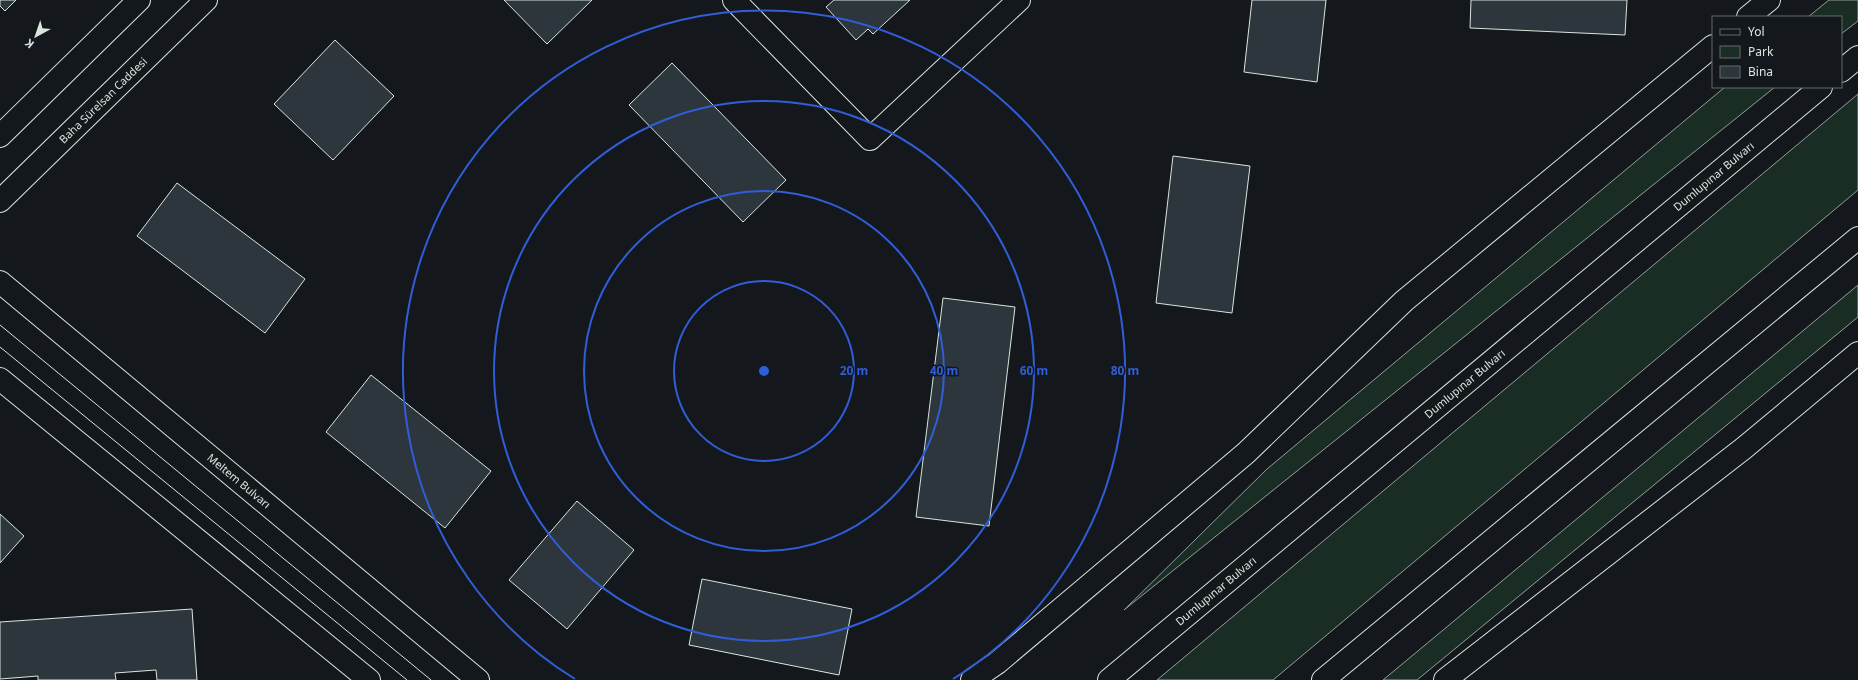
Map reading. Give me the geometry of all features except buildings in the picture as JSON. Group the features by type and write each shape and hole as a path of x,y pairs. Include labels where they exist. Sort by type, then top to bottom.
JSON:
{"main road":[{"path":"0,136 139,0"},
{"name":"Baha Sürelsan Caddesi","path":"0,202 206,0"},
{"path":"734,0 870,139 1019,0"},
{"path":"1749,16 1769,0"},
{"path":"972,680 997,663 1246,454 1404,301 1712,47"},
{"path":"1842,70 1858,56"},
{"name":"Dumlupınar Bulvarı","path":"1109,680 1820,88"},
{"path":"1323,680 1858,238"},
{"name":"Meltem Bulvarı","path":"0,282 478,680"},
{"path":"1445,680 1744,448 1858,353"},
{"path":"0,379 369,680"},
{"path":"982,680 997,663"}],"green space":[{"path":"1829,0 1858,0 1858,21 1842,33 1842,16 1809,16"},
{"path":"1724,88 1774,88 1124,610 1267,469"},
{"path":"1858,94 1858,190 1273,680 1157,680"},
{"path":"1858,285 1858,317 1417,680 1383,680"}],"tram line":[{"path":"0,325 431,680"},
{"path":"0,347 407,680"}]}
